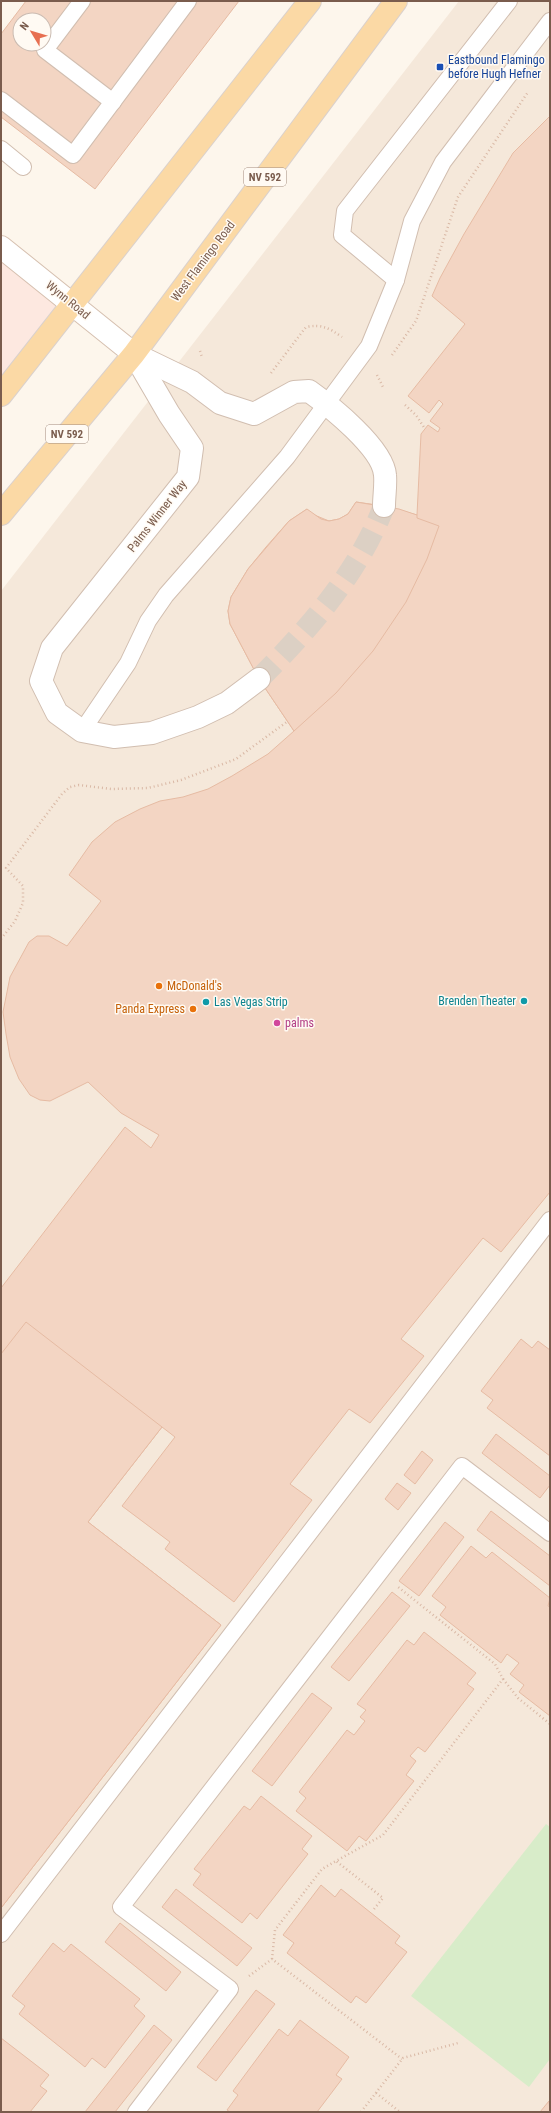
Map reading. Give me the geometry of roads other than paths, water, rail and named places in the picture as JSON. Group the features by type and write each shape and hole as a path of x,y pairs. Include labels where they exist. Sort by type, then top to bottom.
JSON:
{"main road":[{"path":"1,396 310,1"},
{"name":"West Flamingo Road","path":"1,514 134,354 396,1"}],"street":[{"name":"Wynn Road","path":"1,247 73,303 134,354"},
{"path":"134,354 192,382 220,402 254,414 294,392 309,391 327,404 374,450 385,473 384,506"},
{"name":"Palms Winner Way","path":"134,354 169,414 192,448 188,477 52,648 41,681 58,713 82,731 114,737 152,733 198,717 227,702 259,679"}],"lane":[{"path":"82,1 45,50 113,102"},
{"path":"1,100 73,155 188,1"},
{"path":"396,280 342,234 344,211 509,1"},
{"path":"82,731 128,663 148,621 166,595 287,457 369,346 396,280 412,221 443,162 550,21"},
{"path":"1,149 23,167"},
{"path":"1,1934 550,1220"},
{"path":"136,2112 230,1989 121,1907 462,1466 550,1533"}],"tunnel":[{"path":"259,679 314,620 347,577 374,530 384,506"}],"place":[{"name":"Eastbound Flamingo before Hugh Hefner","path":"440,67"},
{"name":"McDonald's","path":"159,986"},
{"name":"Brenden Theater","path":"524,1001"},
{"name":"Las Vegas Strip","path":"206,1002"},
{"name":"Panda Express","path":"193,1009"},
{"name":"palms","path":"277,1023"}]}
